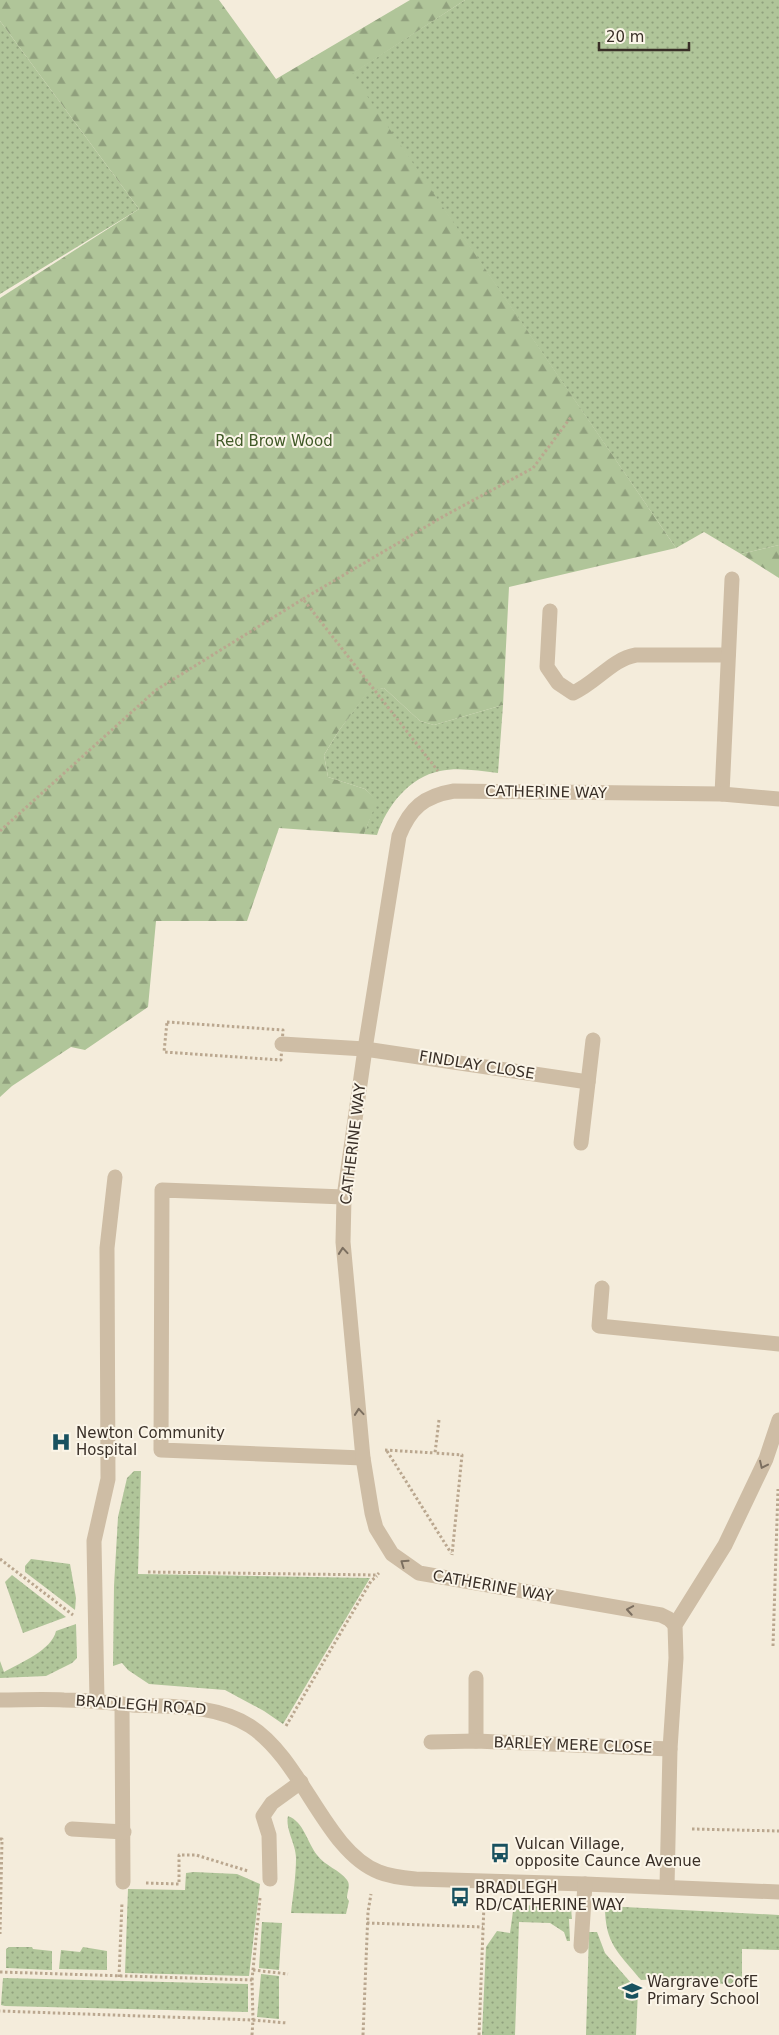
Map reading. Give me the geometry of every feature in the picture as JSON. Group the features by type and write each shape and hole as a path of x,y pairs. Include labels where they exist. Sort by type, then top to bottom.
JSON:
{"street":[{"path":"722,794 732,579"},
{"path":"550,612 547,667 558,683 573,693 584,688 625,657 636,655 728,655"},
{"name":"CATHERINE WAY","path":"675,1626 668,1619 660,1615 419,1573 392,1554 376,1528 363,1458 343,1242 344,1197 365,1049 399,836 405,822 423,801 437,794 454,791 722,794 779,799"},
{"path":"581,1143 593,1040"},
{"name":"FINDLAY CLOSE","path":"282,1044 365,1049 588,1082"},
{"path":"97,1701 94,1541 108,1480 107,1248 115,1177"},
{"path":"344,1197 162,1190 161,1450 363,1458"},
{"path":"602,1288 599,1326 779,1344"},
{"path":"667,1887 670,1749 676,1658 675,1626 725,1545 766,1459 779,1420"},
{"name":"BARLEY MERE CLOSE","path":"476,1678 476,1741"},
{"name":"BRADLEGH ROAD","path":"0,1700 97,1701 207,1709 225,1714 250,1726 263,1736 283,1757 340,1841 365,1864 379,1872 416,1879 779,1892"},
{"path":"122,1704 123,1882"},
{"name":"BARLEY MERE CLOSE","path":"432,1742 476,1741 670,1749"},
{"path":"266,1878 269,1835 263,1816 272,1803 301,1782"},
{"path":"72,1829 124,1832"},
{"path":"581,1946 584,1884"}],"path":[{"path":"0,831 156,690 303,599 444,516 533,468 571,417"},
{"path":"303,599 454,791"},
{"path":"167,1022 283,1030 282,1044 281,1060 164,1052 167,1022"},
{"path":"435,1453 439,1420"},
{"path":"379,1450 462,1455 451,1563"},
{"path":"386,1450 452,1554"},
{"path":"773,1646 778,1485"},
{"path":"0,1559 73,1616"},
{"path":"283,1730 371,1582 383,1570"},
{"path":"148,1572 377,1575"},
{"path":"686,1829 779,1831"},
{"path":"0,1839 2,1839 0,1934"},
{"path":"119,1977 123,1882 179,1884 179,1855 196,1855 266,1878 252,1980 252,2035"},
{"path":"363,2035 367,1923 372,1888 379,1872"},
{"path":"479,2035 484,1881"},
{"path":"367,1923 483,1927"},
{"path":"253,1970 288,1974"},
{"path":"0,1972 252,1980"},
{"path":"0,2011 253,2020 287,2023"}],"green space":[{"name":"Red Brow Wood","path":"0,0 219,0 276,79 410,0 465,0 352,74 676,548 509,587 503,705 434,725 420,721 384,688 368,692 338,732 324,755 328,777 365,789 377,801 364,834 279,828 247,921 156,921 148,1007 85,1050 71,1047 12,1086 0,1097 0,298 139,209 0,21"},
{"path":"465,0 779,0 779,545 741,554 704,532 676,548 351,74"},
{"path":"0,21 139,209 0,294"},
{"path":"779,545 779,578 741,554"},
{"path":"384,688 420,721 434,725 503,705 498,773 454,769 429,774 418,779 393,804 377,835 364,834 376,801 365,789 328,777 324,755 368,691"},
{"path":"134,1471 141,1471 138,1574 370,1578 283,1724 264,1711 225,1690 149,1684 128,1670 122,1663 113,1666 114,1586 118,1517 127,1478"},
{"path":"31,1559 70,1564 76,1598 75,1610 25,1572 25,1566"},
{"path":"12,1575 66,1617 23,1633 5,1582"},
{"path":"76,1624 77,1658 72,1663 46,1676 0,1678 0,1661 4,1672 42,1650 53,1638 56,1631"},
{"path":"288,1816 302,1828 320,1859 347,1880 349,1886 347,1898 349,1901 346,1914 291,1913 296,1858 287,1821"},
{"path":"186,1873 237,1874 260,1884 249,1976 125,1973 128,1889 185,1890"},
{"path":"514,1904 571,1909 572,1919 569,1919 570,1941 567,1941 564,1932 550,1923 519,1922 515,2035 482,2035 486,1947 497,1931 510,1933"},
{"path":"605,1906 779,1915 779,1950 742,1949 742,1985 659,1979 641,1980 614,1947 610,1939 607,1930"},
{"path":"262,1922 282,1923 279,1970 259,1968"},
{"path":"589,1932 597,1932 605,1953 638,1991 636,2035 586,2035"},
{"path":"9,1947 32,1947 33,1949 52,1951 52,1970 6,1968 6,1949"},
{"path":"83,1947 107,1951 107,1970 59,1969 61,1950 80,1952"},
{"path":"261,1974 279,1976 279,2019 257,2017"},
{"path":"3,1978 248,1984 248,2012 5,2006 1,2005"}],"place":[{"name":"Newton Community Hospital","path":"61,1442"},
{"name":"Vulcan Village, opposite Caunce Avenue","path":"500,1853"},
{"name":"BRADLEGH RD/CATHERINE WAY","path":"460,1897"},
{"name":"Wargrave CofE Primary School","path":"632,1991"}]}
